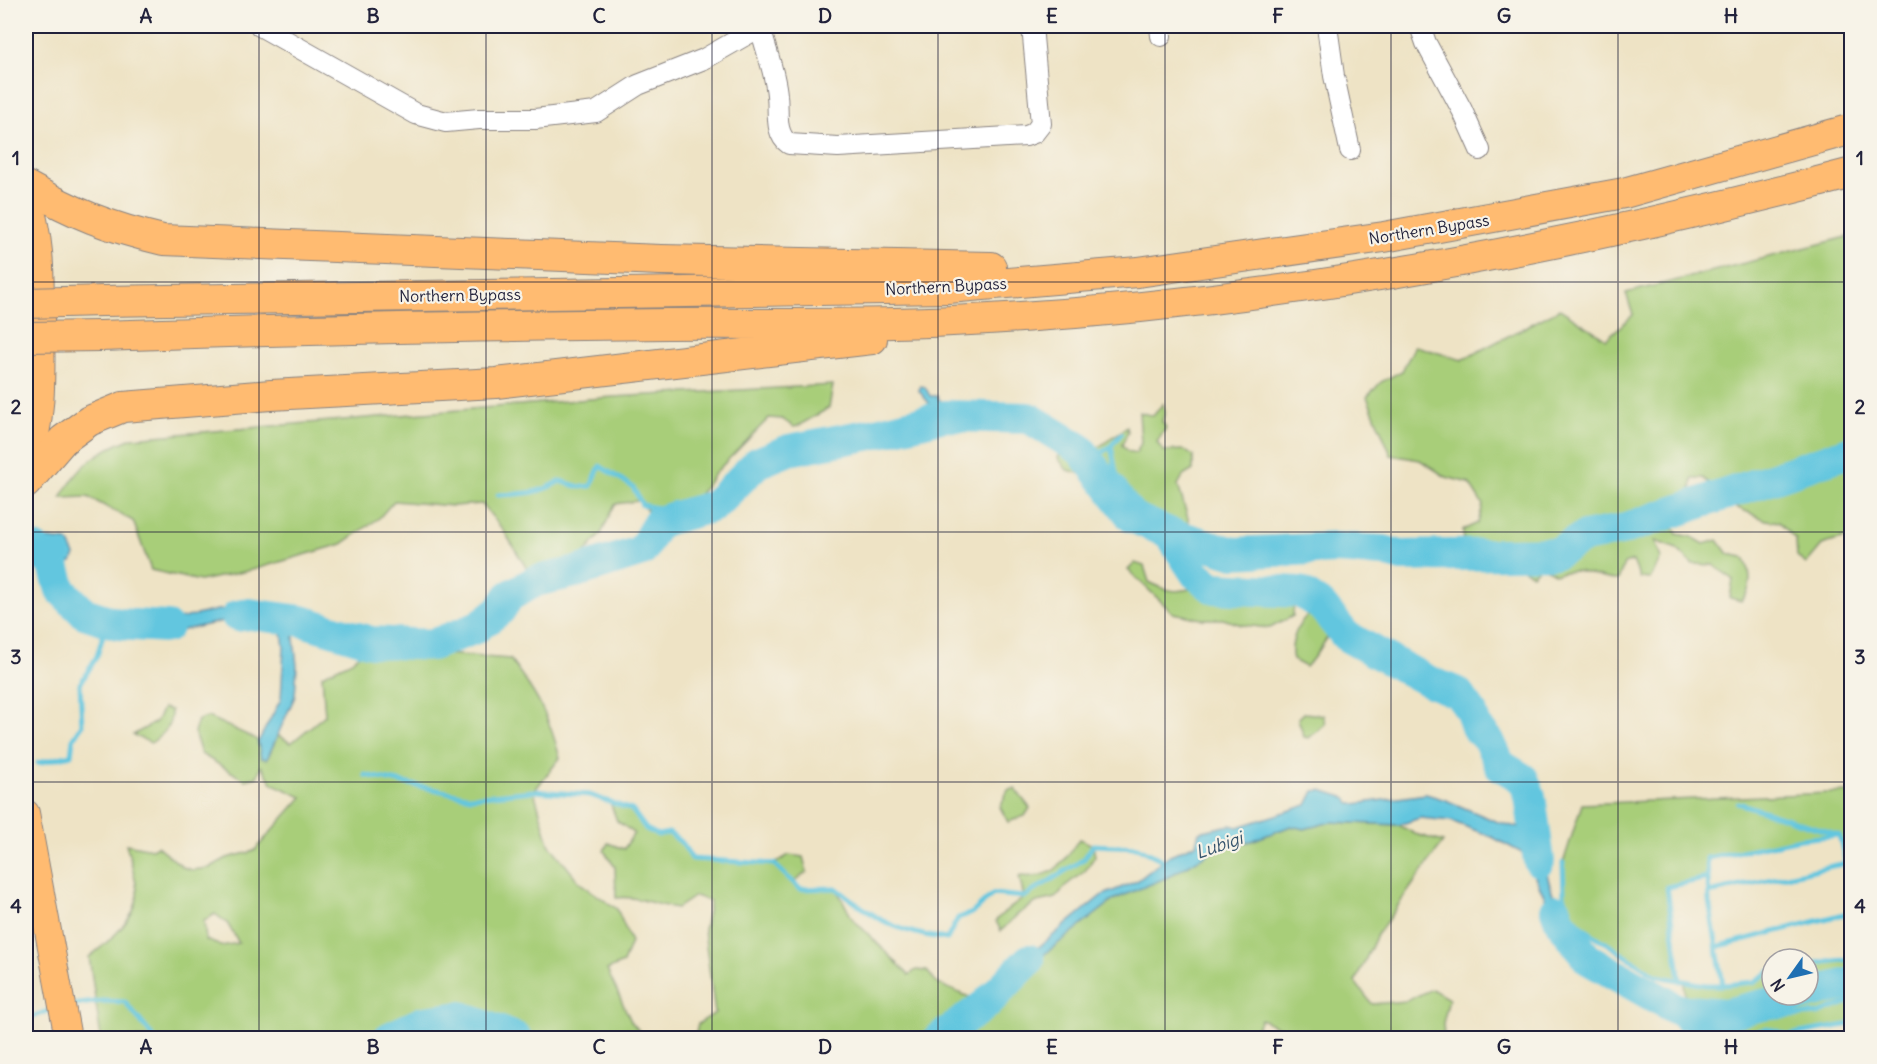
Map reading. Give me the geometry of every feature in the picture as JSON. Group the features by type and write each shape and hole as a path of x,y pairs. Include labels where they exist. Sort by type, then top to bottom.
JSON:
{"highway":[{"name":"Northern Bypass","path":"26,303 948,288 1138,272 1384,237 1613,196 1851,129"},
{"name":"Northern Bypass","path":"26,337 312,328 951,321 1149,306 1330,284 1568,241 1720,208 1851,173"},
{"path":"26,189 78,215 116,229 163,240 661,260 1138,272"},
{"path":"26,483 63,440 89,421 123,407 271,395 496,383 1149,306"}],"main road":[{"path":"26,189 36,222 41,258 43,398 36,441 26,476"},
{"path":"26,813 68,1038"}],"street":[{"path":"260,26 416,114 446,122 546,118 596,112 638,85 704,59 760,26 773,68 779,131 782,139 789,144 838,147 1026,136 1034,133 1041,124 1032,26"},
{"path":"1327,26 1338,100 1350,150"},
{"path":"1420,26 1426,43 1462,110 1480,150"}],"green space":[{"path":"1851,236 1851,536 1822,545 1806,564 1797,556 1796,540 1779,522 1766,520 1731,505 1703,478 1692,478 1691,493 1712,510 1698,519 1686,501 1676,504 1670,522 1677,534 1692,537 1704,544 1718,540 1728,554 1743,557 1750,580 1748,591 1741,601 1730,598 1733,579 1713,565 1692,564 1677,549 1655,541 1661,558 1650,579 1640,578 1633,561 1624,564 1618,580 1574,571 1556,574 1541,566 1532,574 1522,568 1512,542 1464,543 1463,530 1478,523 1483,505 1469,483 1446,477 1420,460 1391,455 1367,397 1381,382 1402,371 1415,346 1462,360 1560,309 1606,339 1633,315 1626,293"},
{"path":"833,385 829,408 798,426 794,427 782,419 769,418 717,471 694,502 656,519 638,501 615,504 601,534 562,579 527,569 504,531 482,504 453,506 394,501 379,518 342,544 252,570 200,581 151,570 133,521 88,497 61,498 75,476 90,460 108,448 132,438 613,397"},
{"path":"1163,404 1165,413 1162,421 1166,428 1157,442 1163,451 1184,450 1193,456 1193,470 1183,476 1178,485 1198,552 1198,569 1212,586 1254,583 1284,585 1294,601 1293,616 1270,628 1173,613 1128,570 1135,563 1144,566 1149,582 1160,587 1176,591 1193,588 1181,577 1172,560 1170,543 1147,508 1133,501 1121,509 1098,483 1085,475 1067,470 1058,458 1060,454 1088,451 1100,446 1127,427 1128,432 1122,445 1127,451 1136,453 1141,443 1139,412 1153,416"},
{"path":"1330,604 1335,610 1336,621 1325,642 1306,667 1293,660 1292,647 1295,634 1306,616"},
{"path":"371,642 432,645 444,654 510,659 541,706 560,758 534,791 549,844 580,883 617,909 631,942 623,963 607,970 631,1021 645,1038 101,1038 89,957 121,928 137,900 134,872 126,844 152,849 157,846 183,867 192,870 209,868 227,858 254,851 302,797 273,784 261,766 257,777 245,780 201,754 194,732 198,720 208,717 256,739 267,759 278,735 291,743 325,715 322,675 352,661","holes":["215,914 227,923 239,943 221,946 206,940 204,921"]},
{"path":"163,708 171,710 171,716 169,725 160,736 151,743 133,735 156,722"},
{"path":"1304,713 1323,715 1325,724 1309,738 1304,737 1298,719"},
{"path":"1015,789 1030,808 1025,816 1008,822 1000,807 1008,790"},
{"path":"1851,792 1851,861 1846,863 1839,835 1801,839 1707,858 1708,878 1667,887 1680,981 1657,976 1620,954 1589,932 1571,915 1564,895 1563,863 1582,804"},
{"path":"610,802 634,812 651,832 669,833 682,843 692,859 774,864 789,855 803,857 807,872 794,882 800,889 836,888 852,918 909,975 916,970 927,971 938,984 986,1004 1027,966 1115,899 1168,876 1216,849 1251,841 1291,826 1304,829 1331,822 1399,825 1415,834 1443,842 1377,935 1355,982 1372,1004 1406,1001 1432,989 1449,999 1443,1023 1444,1038 1336,1038 1329,1035 1313,1039 1261,1019 1252,1038 695,1038 698,1024 715,1013 704,930 710,901 695,896 677,908 639,899 616,898 615,867 604,851 608,843 624,849 634,833 617,821"},
{"path":"1079,839 1093,845 1095,856 1085,871 1055,898 1037,902 1018,914 1001,931 996,921 1024,897 1019,876 1049,873 1067,857"},
{"path":"1851,959 1851,1024 1782,1038 1686,1038 1689,1037 1684,982 1706,985 1754,982 1760,978 1760,1007 1820,1007 1820,963"}],"water":[{"path":"920,386 925,387 930,396 937,396 944,406 972,409 979,416 957,427 930,419 934,409 919,391"},
{"path":"902,414 924,421 914,428 892,429"},
{"path":"892,429 868,446 854,447 832,442 847,430"},
{"path":"739,480 736,497 727,509 711,513 697,511 704,501"},
{"path":"39,538 68,541 75,555 72,562 45,565 35,558 32,543"},
{"path":"254,606 278,612 292,620 297,666 295,696 267,759 261,758 258,742 281,699 284,647 280,618 224,621 179,631 132,632 121,635 121,630 126,625 150,620 175,620 217,610"},
{"path":"1464,689 1473,699 1485,729 1496,738 1506,769 1499,772 1490,761 1488,751 1465,725 1461,704 1450,690"},
{"path":"1321,790 1347,798 1350,804 1426,794 1495,821 1526,830 1539,829 1548,843 1546,857 1549,883 1559,909 1579,946 1551,925 1552,912 1524,854 1492,837 1451,821 1420,818 1399,825 1331,822 1304,829 1291,826 1251,841 1216,849 1168,877 1115,899 999,990 1012,969 1101,896 1137,881 1170,855 1196,844 1199,832 1230,825 1238,827 1307,805 1314,791"}],"waterway":[{"path":"237,616 249,614 302,621 371,642 432,645 476,628 500,610 509,596 536,581 576,572 642,551 658,522 714,506 757,463 789,450 872,434 945,416 1029,418 1080,449 1132,517 1169,533 1234,553 1335,548 1384,551 1401,556 1557,553 1584,537 1621,530 1852,451"},
{"path":"1121,434 1111,446 1122,504"},
{"path":"1089,462 1111,446"},
{"path":"498,495 538,491 560,481 580,487 591,486 600,466 633,487 642,505 662,509 674,518"},
{"name":"Lubigi","path":"1169,533 1196,574 1213,588 1300,592 1322,606 1346,636 1426,680 1458,693 1471,711 1476,727 1489,741 1500,765 1523,779 1530,796 1539,861"},
{"path":"34,549 53,563 61,590 84,613 118,624 167,627"},
{"path":"38,763 71,755 73,739 82,725 80,684 97,656 104,632 113,623"},
{"path":"365,775 471,797 534,791 590,795 632,810 646,829 658,835 669,833 682,843 692,859 774,864 800,889 836,888 887,923 913,933 947,939 958,918 972,913 993,894 1024,897 1084,859 1093,845 1137,847 1168,863"},
{"path":"1738,803 1839,835 1852,888"},
{"path":"1760,978 1754,982 1723,985 1709,901 1707,858 1801,839 1839,835"},
{"path":"1563,863 1564,895 1571,915 1589,932 1657,976 1706,985 1723,985"},
{"path":"1709,893 1846,863"},
{"path":"1680,981 1667,887 1708,878"},
{"name":"Lubigi","path":"1556,910 1560,921 1588,959 1678,1010 1726,1014 1852,983"},
{"path":"1716,947 1852,912"},
{"path":"1820,963 1852,959"},
{"name":"Lubigi","path":"940,1038 986,1004 1029,960"},
{"path":"1644,993 1668,1013 1678,1027 1689,1027 1715,1038"},
{"path":"72,1005 103,1001 125,1002 154,1038"},
{"path":"1689,1027 1712,1022 1818,1014 1852,1001"},
{"path":"26,1019 48,1011"},
{"name":"Lubigi","path":"389,1038 423,1022 461,1017 516,1038"},
{"path":"1737,1038 1767,1028 1788,1035 1852,1024"}]}
